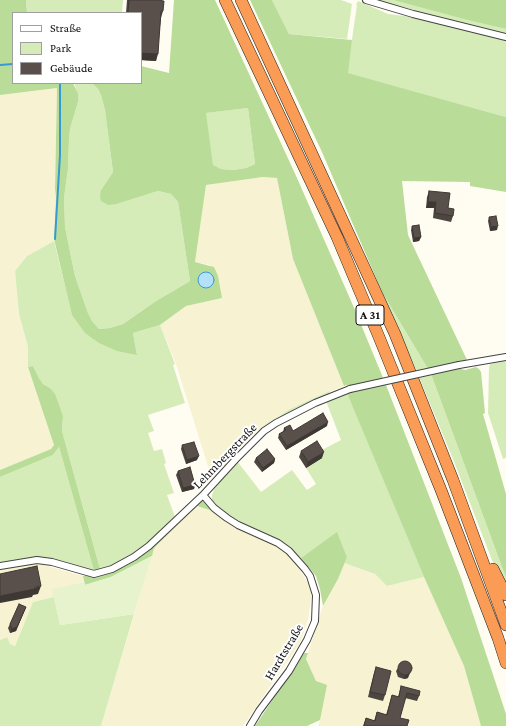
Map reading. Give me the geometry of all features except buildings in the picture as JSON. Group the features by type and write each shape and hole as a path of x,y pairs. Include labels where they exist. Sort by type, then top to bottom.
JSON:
{"highway":[{"name":"A 31","path":"225,0 333,230 379,336 441,490 498,638 506,663"},
{"name":"A 31","path":"241,0 394,334 453,480 506,625"},
{"path":"453,480 473,519 497,579 506,595"}],"street":[{"path":"366,0 413,14 506,37"},
{"name":"Lehmbergstraße","path":"0,566 37,560 52,562 94,574 112,569 134,557 149,546 203,495 264,431 276,423 315,403 350,388 506,356"},
{"name":"Hardtstraße","path":"203,495 214,508 227,518 238,525 278,543 289,551 310,576 316,595 315,620 307,640 289,671 259,711 250,726"}],"shaded area":[{"path":"57,88 55,239 27,256 15,271 19,314 28,347 28,367 54,445 51,449 0,470 0,95"},
{"path":"263,177 277,178 293,259 344,386 288,410 262,428 212,479 176,364 160,325 186,306 222,298 210,265 195,262 206,185"},
{"path":"197,506 216,512 233,525 277,546 291,556 312,590 308,620 300,643 243,726 101,726 154,548"},
{"path":"36,563 83,576 84,582 53,589 54,597 33,602 15,646 10,644 7,637 0,640 0,570"},
{"path":"344,563 375,574 387,586 424,577 464,666 481,726 318,726 320,720 316,681 306,659 323,606 338,579"}],"green space":[{"path":"0,0 26,0 27,12 12,12 12,84 73,84 78,94 78,102 70,129 68,169 64,198 65,227 75,276 88,313 92,321 99,329 110,328 123,324 156,301 190,281 178,202 171,194 158,191 117,204 108,205 101,201 101,190 113,172 105,110 101,95 93,84 142,84 142,66 169,73 174,0 215,0 297,178 386,385 461,578 506,714 506,726 481,726 464,666 424,577 347,393 348,387 347,385 344,386 293,259 277,178 263,177 206,185 195,262 214,267 218,276 222,298 186,306 160,325 133,333 137,355 117,351 99,343 85,333 72,315 54,239 57,88 0,95","holes":["248,108 255,164 246,168 233,170 221,169 213,165 206,113"]},
{"path":"26,0 123,0 122,12 27,12"},
{"path":"250,0 272,0 289,34 352,40 348,73 506,117 506,192 470,186 470,182 402,181 408,235 468,362 428,369 382,292 322,152"},
{"path":"272,0 341,0 352,4 347,39 289,34"},
{"path":"376,0 393,0 506,29 506,34"},
{"path":"393,0 506,0 506,29 468,20"},
{"path":"358,1 388,14 412,17 506,40 506,117 347,73 356,5"},
{"path":"74,84 93,84 101,95 105,110 113,172 101,190 117,204 158,191 171,194 178,202 190,281 156,301 123,324 110,328 99,329 92,321 88,313 75,276 65,227 64,198 68,169 70,129 78,102"},
{"path":"248,108 255,164 246,168 233,170 221,169 213,166 205,113"},
{"path":"54,241 72,314 137,354 133,333 160,325 175,364 173,365 185,403 148,415 154,431 148,433 154,451 162,449 166,463 164,464 174,493 167,495 175,517 144,547 117,564 100,569 62,431 63,416 50,388 43,384 33,366 28,367 28,347 19,314 15,271 27,256"},
{"path":"382,292 428,369 417,372"},
{"path":"506,360 506,458 503,459 488,413 489,367 490,364"},
{"path":"33,366 43,384 50,388 55,394 63,416 62,431 100,569 94,571 59,447 53,455 0,477 0,470 51,449 54,445 28,367"},
{"path":"476,367 481,372 485,413 483,414 506,494 506,578 431,374 461,368 465,370"},
{"path":"431,374 506,578 506,591 497,573 453,459 419,377"},
{"path":"330,391 328,395 292,412 262,429 288,410"},
{"path":"347,393 424,577 387,586 375,574 344,563 347,557 337,533 301,558 279,542 233,519 217,508 212,500 212,495 217,482 237,461 261,492 292,470 307,490 316,484 306,468 318,452 341,440 326,401"},
{"path":"59,447 94,571 65,562 35,557 0,563 0,477 53,455"},
{"path":"203,499 216,512 197,506 154,548 152,556 111,577 85,585 83,576 117,569"},
{"path":"337,532 347,557 338,579 323,606 316,576 301,558"},
{"path":"152,556 134,614 60,625 52,589 84,582 85,585 111,577"},
{"path":"54,597 60,625 134,614 101,726 0,726 0,640 7,637 10,644 15,646 33,602"},
{"path":"304,653 308,653 306,659 316,681 327,685 320,720 307,726 255,726"}],"water":[{"path":"203,272 209,272 214,277 212,286 209,288 203,288 198,283 198,277"}],"waterway":[{"path":"0,65 12,64"},
{"path":"55,239 60,155 60,84"}]}
